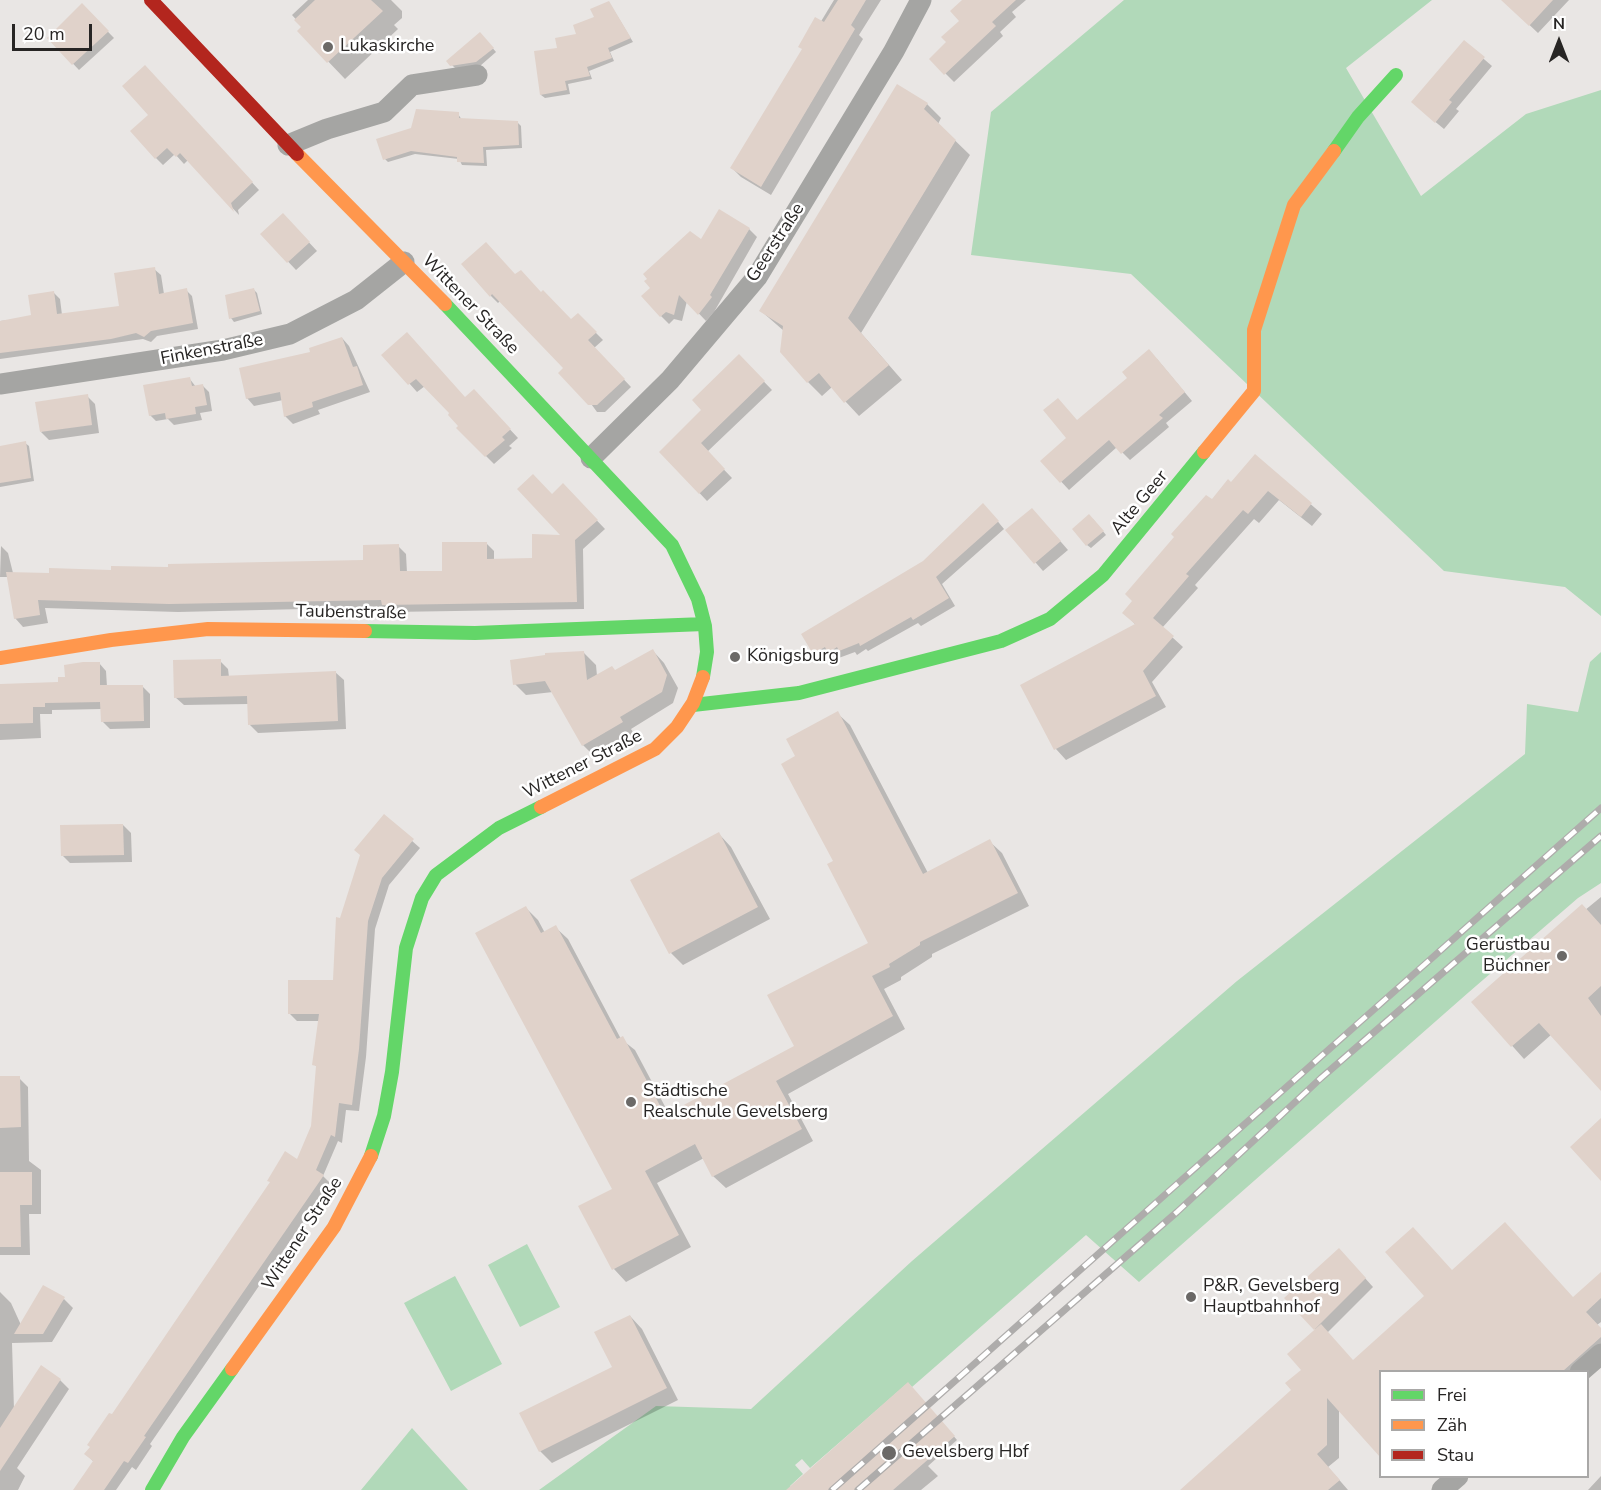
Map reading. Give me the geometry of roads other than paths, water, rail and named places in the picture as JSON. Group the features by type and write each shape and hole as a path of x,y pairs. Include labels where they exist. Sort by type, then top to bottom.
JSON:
{"main road":[{"name":"Wittener Straße","path":"151,0 288,145 404,262 672,545 690,578 704,624 707,654 703,679 693,705 677,730 655,748 499,828 436,875 422,898 406,948 392,1072 384,1116 370,1159 334,1227 183,1437 152,1490"},
{"name":"Alte Geer","path":"693,705 799,693 1001,641 1050,619 1103,576 1254,390 1254,330 1294,205 1358,117 1396,75"},
{"name":"Taubenstraße","path":"0,658 111,640 208,629 475,633 604,630 704,624"}],"street":[{"name":"Geerstraße","path":"591,458 670,380 757,277 894,51 921,0"},
{"path":"288,145 327,129 384,112 412,85 477,75"},
{"name":"Finkenstraße","path":"0,384 223,350 290,334 356,300 404,262"},
{"path":"1581,1370 1601,1353"},
{"path":"1442,1490 1456,1478"}],"railway":[{"path":"832,1490 1601,808"},
{"path":"858,1490 1177,1212 1321,1078 1601,836"}],"place":[{"name":"Lukaskirche","path":"328,47"},
{"name":"Königsburg","path":"735,657"},
{"name":"Gerüstbau Büchner","path":"1562,956"},
{"name":"Städtische Realschule Gevelsberg","path":"631,1102"},
{"name":"P&R, Gevelsberg Hauptbahnhof","path":"1191,1297"},
{"name":"Gevelsberg Hbf","path":"889,1453"}]}
